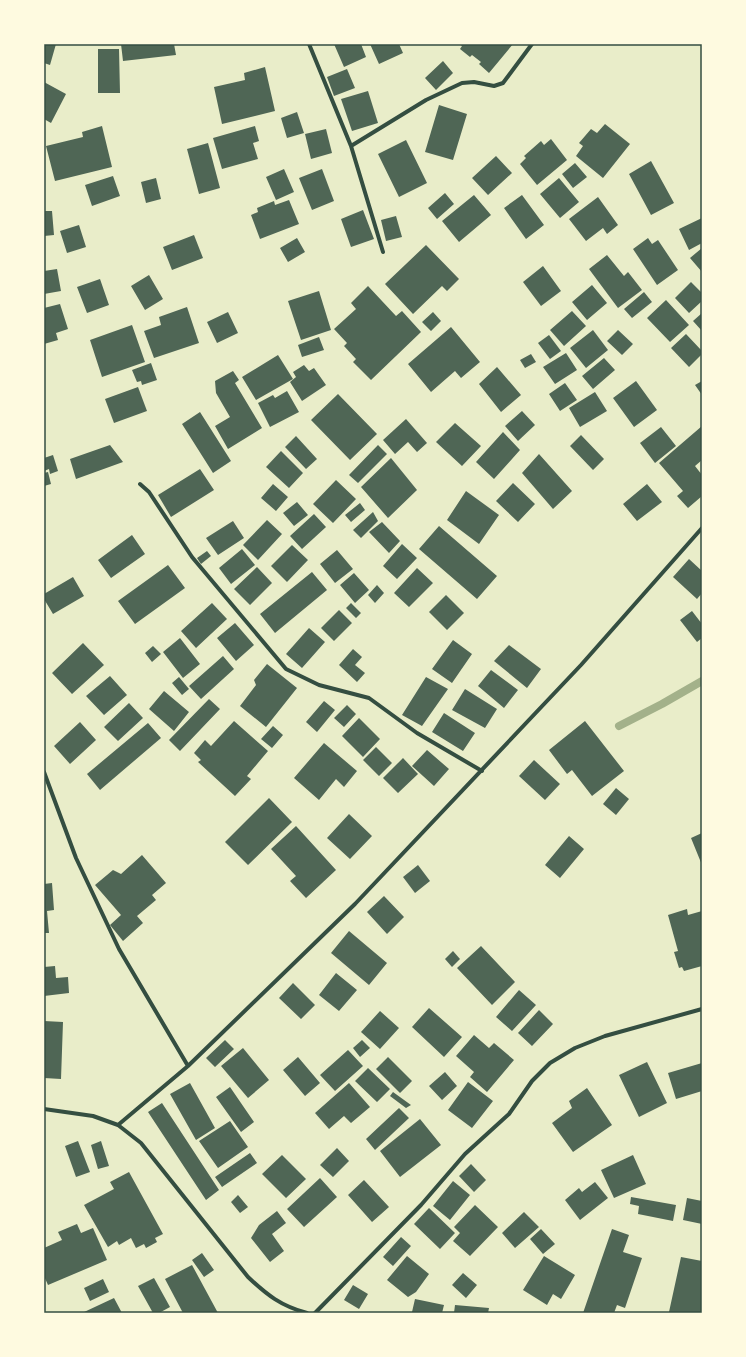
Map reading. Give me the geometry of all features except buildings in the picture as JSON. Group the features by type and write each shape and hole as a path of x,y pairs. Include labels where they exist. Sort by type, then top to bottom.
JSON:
{"street":[{"path":"309,44 351,146 383,252"},
{"path":"351,146 426,100 462,83 474,82 494,86 503,83 532,44"},
{"path":"140,484 149,492 192,557 286,669 319,685 369,698 417,733 482,771"},
{"path":"118,1125 188,1066 355,904 581,665 702,528"},
{"path":"44,772 76,858 119,949 188,1066"},
{"path":"315,1313 421,1205 465,1154 509,1114 532,1081 550,1063 575,1048 605,1036 702,1009"},
{"path":"44,1109 92,1116 118,1125 141,1143 248,1277 269,1296 290,1308 307,1313"}],"waterway":[{"path":"619,726 702,681"}]}
